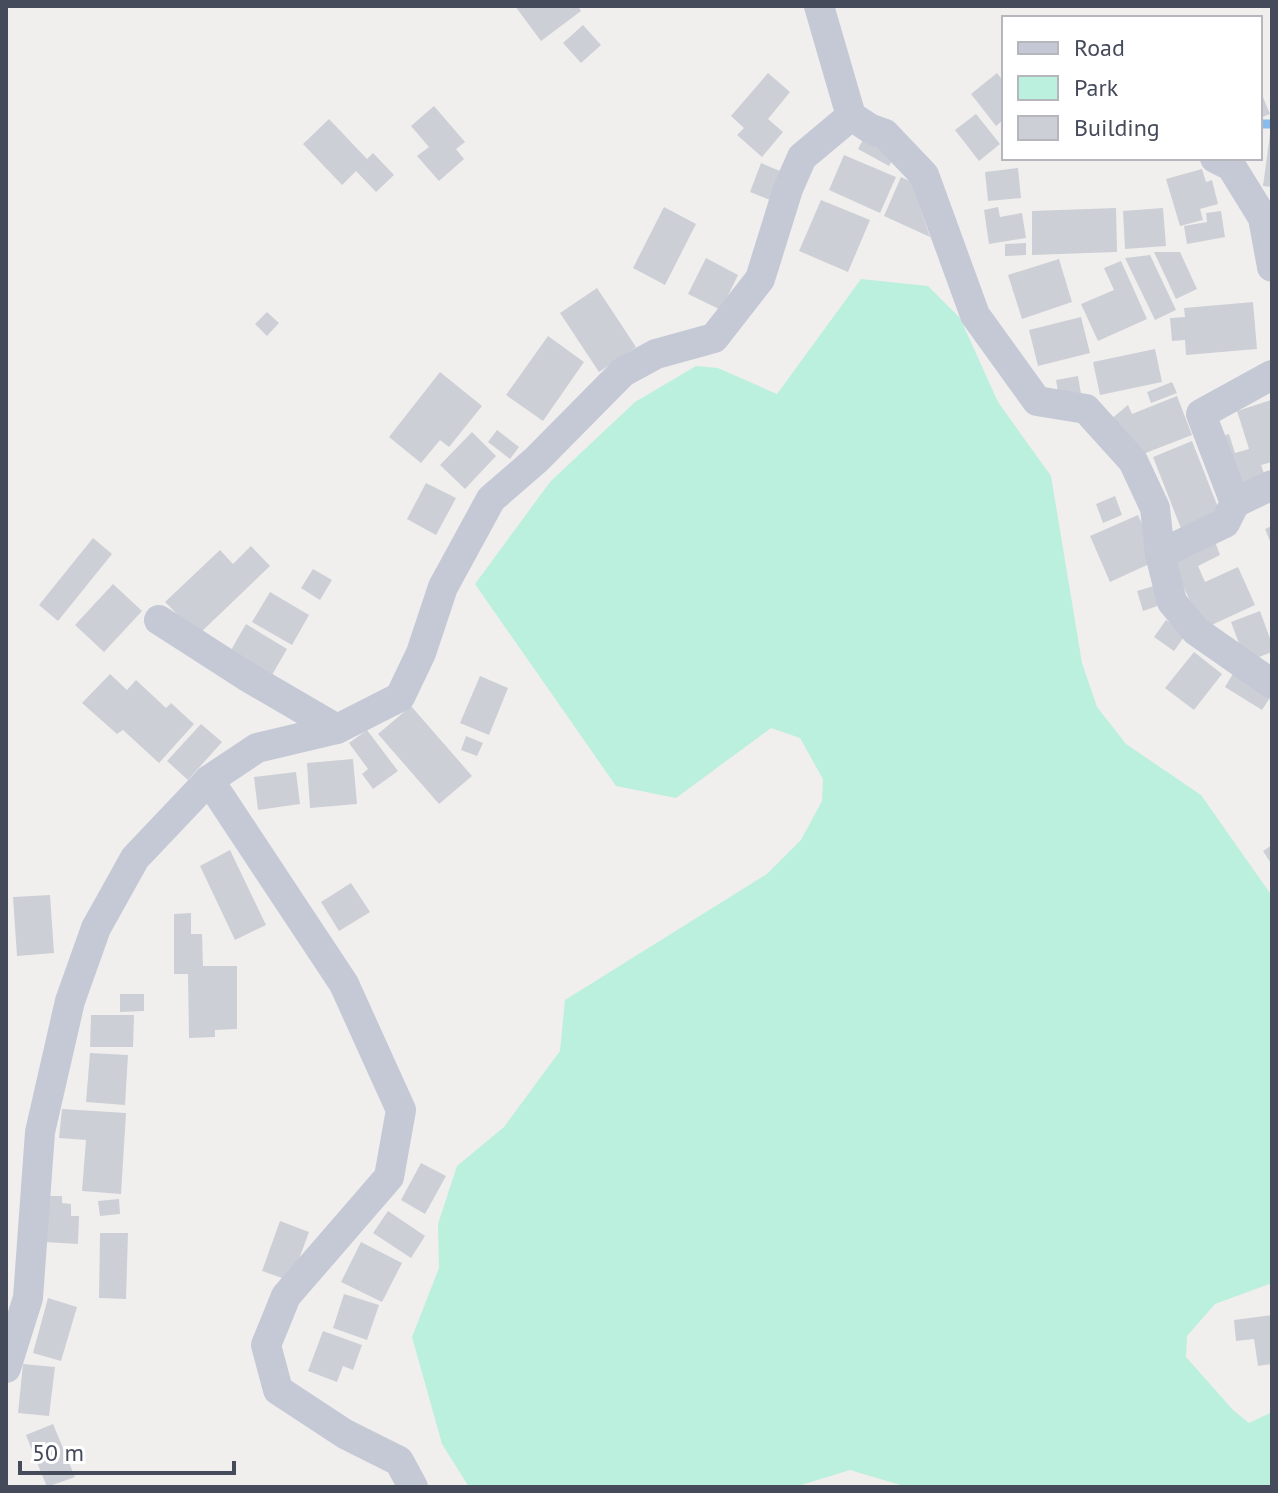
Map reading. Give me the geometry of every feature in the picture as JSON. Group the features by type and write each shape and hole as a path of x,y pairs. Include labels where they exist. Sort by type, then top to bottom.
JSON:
{"street":[{"path":"819,6 851,116 885,134 924,175 975,315 1037,401 1086,409 1133,461 1155,508 1160,554 1172,602 1196,631 1272,684"},
{"path":"6,1368 28,1298 40,1132 70,1001 96,928 135,858 209,780 257,748 337,729 400,697 421,653 443,587 491,499 545,451 623,372 656,354 714,338 760,279 788,189 802,157 851,116"},
{"path":"1219,160 1231,166 1263,218 1272,267"},
{"path":"1235,503 1201,414 1272,375"},
{"path":"1160,554 1225,523 1235,503 1272,485"},
{"path":"159,620 337,729"},
{"path":"209,780 344,984 401,1110 389,1177 286,1296 266,1345 278,1390 345,1434 399,1461 413,1487"}],"green space":[{"path":"861,279 928,286 960,318 998,402 1051,476 1082,663 1097,707 1126,744 1201,795 1272,896 1272,1283 1215,1304 1187,1336 1186,1357 1233,1410 1249,1423 1272,1412 1272,1487 907,1487 850,1470 795,1487 469,1487 442,1444 412,1337 439,1268 438,1224 457,1166 504,1127 560,1051 565,1000 767,874 801,840 822,801 823,779 800,738 771,728 676,798 616,786 475,584 550,482 635,402 696,366 718,368 777,394"}],"building":[{"path":"515,6 578,6 581,11 541,41"},
{"path":"583,25 601,45 581,63 563,43"},
{"path":"768,73 790,92 768,119 783,132 762,157 737,135 744,128 731,116"},
{"path":"997,73 1002,79 1002,121 996,126 971,94"},
{"path":"1262,95 1270,114 1262,117"},
{"path":"434,106 465,142 456,149 464,159 439,181 417,156 429,147 411,126"},
{"path":"976,114 1000,144 979,161 955,130"},
{"path":"329,119 367,159 373,153 394,175 376,192 356,171 342,185 303,144"},
{"path":"1272,134 1272,187 1263,186"},
{"path":"865,136 896,153 889,166 858,149"},
{"path":"844,155 896,177 880,213 829,190"},
{"path":"761,163 780,171 770,200 750,192"},
{"path":"1018,168 1021,198 988,201 985,172"},
{"path":"1202,169 1206,182 1212,180 1218,204 1200,209 1203,220 1180,226 1166,179"},
{"path":"901,177 920,186 916,196 930,237 884,216"},
{"path":"821,200 870,220 848,272 799,251"},
{"path":"664,207 696,224 665,285 633,268"},
{"path":"998,207 1000,217 1022,213 1026,238 989,244 984,210"},
{"path":"1116,208 1117,252 1032,255 1032,211"},
{"path":"1163,208 1166,246 1125,249 1123,211"},
{"path":"1221,211 1225,237 1187,244 1184,226 1207,222 1206,213"},
{"path":"1026,243 1026,255 1005,256 1005,244"},
{"path":"1154,252 1180,252 1197,289 1176,299"},
{"path":"1150,255 1176,310 1155,320 1125,258"},
{"path":"706,258 738,275 721,310 688,294"},
{"path":"1059,259 1072,302 1022,319 1008,275"},
{"path":"1121,261 1147,319 1098,341 1081,304 1114,290 1104,268"},
{"path":"597,288 636,347 599,372 560,313"},
{"path":"1253,302 1257,349 1186,355 1185,340 1172,341 1170,318 1185,317 1184,308"},
{"path":"267,312 279,323 267,336 255,324"},
{"path":"1081,317 1090,353 1038,366 1029,330"},
{"path":"548,336 584,362 543,421 506,395"},
{"path":"1155,349 1162,382 1100,395 1093,362"},
{"path":"440,372 482,406 449,447 440,440 421,463 389,437"},
{"path":"1078,376 1081,394 1059,398 1056,380"},
{"path":"1172,382 1177,393 1151,403 1147,392"},
{"path":"1177,396 1192,435 1138,456 1110,420 1128,405 1132,414"},
{"path":"1271,400 1272,462 1261,465 1266,479 1234,489 1217,438 1229,434 1235,453 1249,449 1237,411"},
{"path":"497,430 519,447 510,459 488,442"},
{"path":"472,432 496,456 465,489 440,465"},
{"path":"1192,441 1221,515 1182,531 1153,457"},
{"path":"426,483 456,498 436,535 407,519"},
{"path":"1115,496 1122,515 1103,523 1096,504"},
{"path":"1138,515 1158,560 1110,582 1090,536"},
{"path":"1272,526 1272,546 1265,529"},
{"path":"93,538 112,554 58,621 39,605"},
{"path":"1214,539 1220,555 1198,566 1205,582 1238,567 1255,605 1203,629 1171,560"},
{"path":"251,546 270,566 198,635 165,602 220,550 233,564"},
{"path":"313,569 332,580 320,600 301,588"},
{"path":"113,584 142,611 104,652 75,625"},
{"path":"1157,585 1163,604 1143,611 1137,591"},
{"path":"270,592 309,615 292,645 252,622"},
{"path":"1260,611 1272,652 1246,662 1231,622"},
{"path":"1166,620 1186,634 1174,651 1154,637"},
{"path":"246,624 287,649 272,675 231,650"},
{"path":"1194,652 1222,674 1194,710 1165,688"},
{"path":"1234,672 1271,696 1262,710 1225,687"},
{"path":"110,674 127,690 136,680 166,708 171,703 194,724 159,763 123,730 117,734 82,703"},
{"path":"480,676 508,688 489,735 460,723"},
{"path":"411,706 472,776 439,804 378,734"},
{"path":"201,724 222,742 188,780 167,761"},
{"path":"367,730 398,771 373,789 362,774 368,769 349,743"},
{"path":"466,736 483,743 477,756 461,750"},
{"path":"353,759 357,804 310,808 307,763"},
{"path":"296,772 300,804 258,810 254,777"},
{"path":"1272,845 1272,865 1263,851"},
{"path":"230,850 266,925 235,940 200,866"},
{"path":"351,883 370,912 339,931 321,902"},
{"path":"50,895 54,953 17,956 13,897"},
{"path":"191,913 191,934 202,934 203,966 237,966 237,1029 215,1030 215,1037 189,1038 188,974 174,974 174,914"},
{"path":"120,994 144,994 144,1011 120,1012"},
{"path":"91,1015 134,1015 133,1047 90,1047"},
{"path":"90,1053 128,1055 125,1105 86,1102"},
{"path":"62,1109 126,1113 121,1194 82,1191 86,1140 59,1138"},
{"path":"421,1163 446,1176 425,1214 401,1200"},
{"path":"46,1196 62,1196 62,1203 71,1204 71,1216 79,1216 78,1244 44,1242"},
{"path":"119,1199 120,1214 100,1216 98,1201"},
{"path":"388,1211 425,1236 411,1258 373,1233"},
{"path":"280,1221 309,1232 291,1281 262,1271"},
{"path":"100,1233 128,1233 126,1299 99,1298"},
{"path":"361,1242 402,1263 382,1302 341,1282"},
{"path":"344,1294 379,1305 367,1340 333,1328"},
{"path":"48,1298 77,1307 61,1361 33,1353"},
{"path":"1272,1315 1272,1364 1258,1366 1254,1339 1236,1341 1234,1320"},
{"path":"323,1331 362,1345 353,1370 343,1366 337,1382 308,1371"},
{"path":"23,1364 55,1367 49,1416 18,1413"},
{"path":"53,1424 75,1477 47,1487 26,1435"}],"waterway":[{"path":"1262,124 1272,124"}]}
